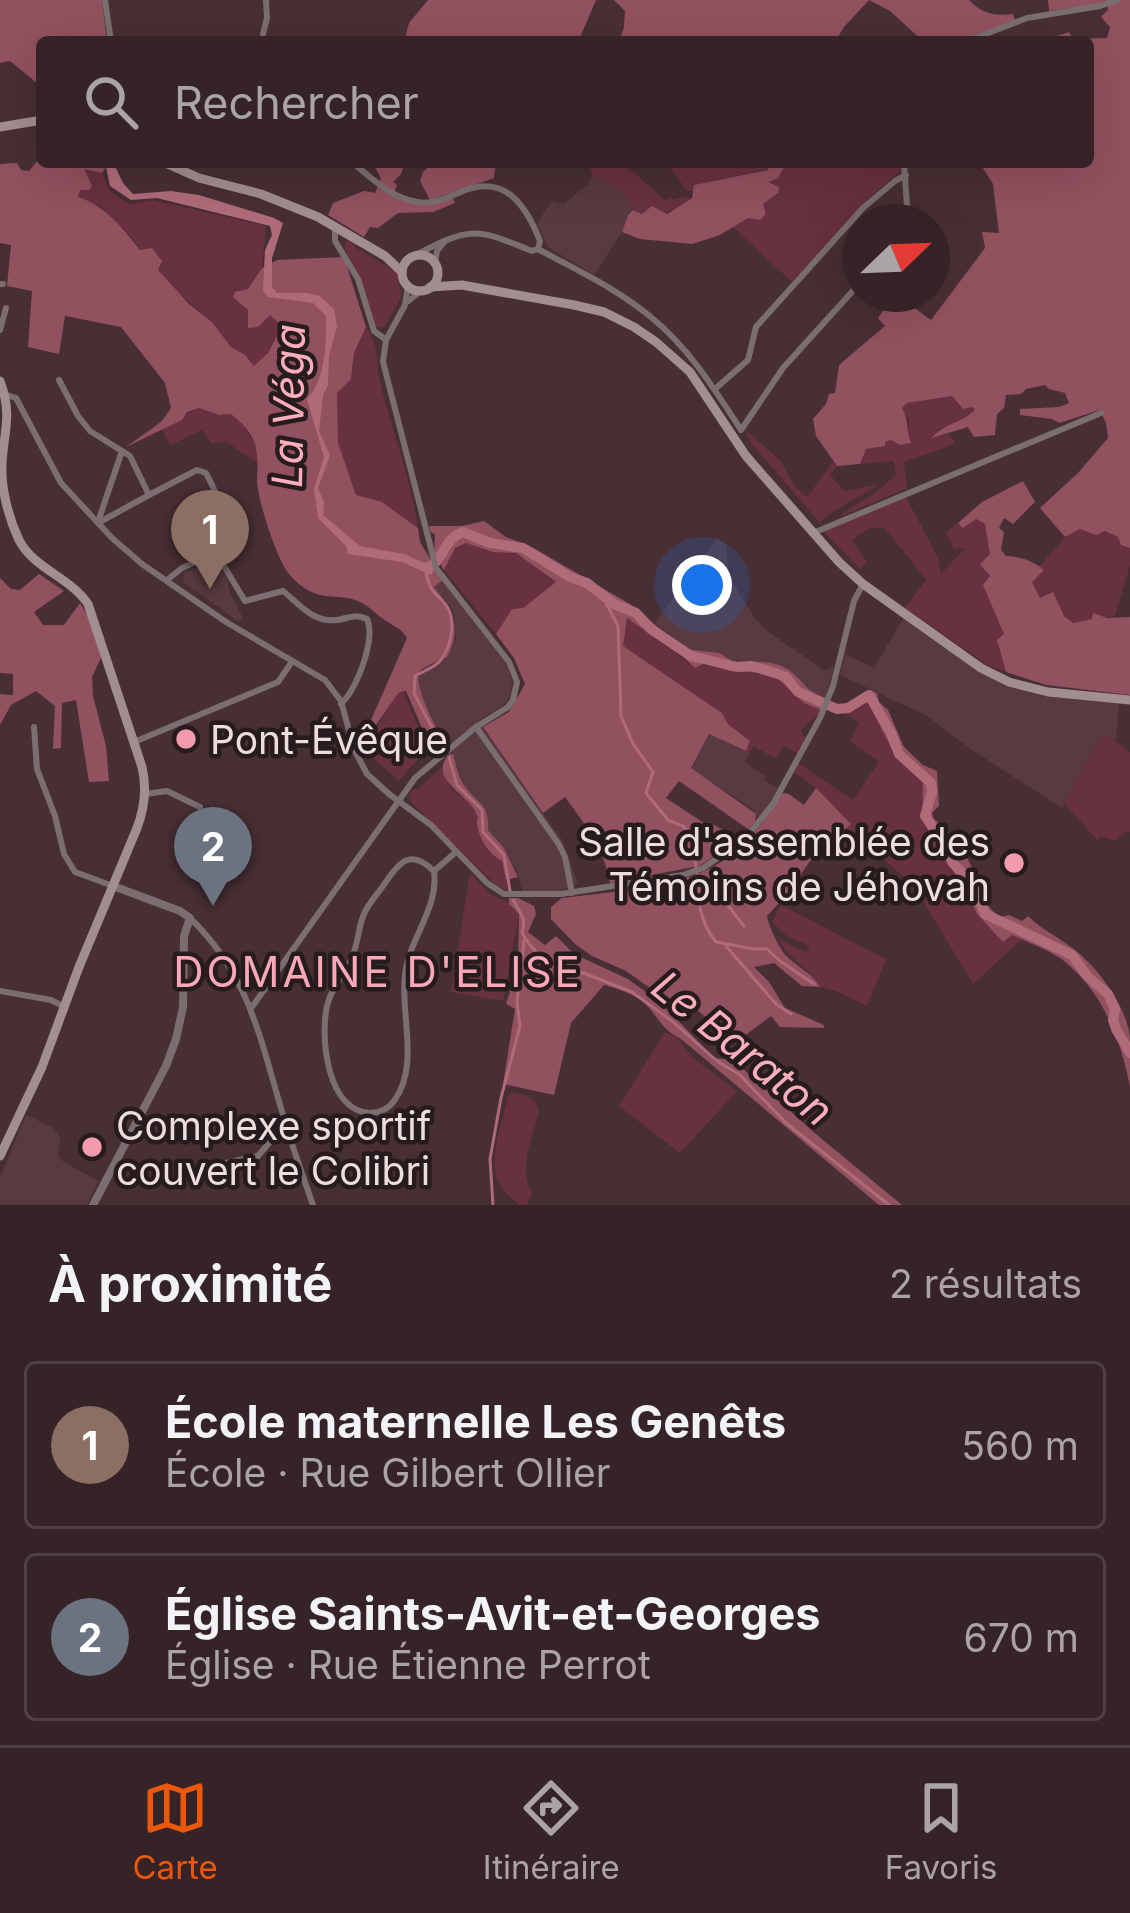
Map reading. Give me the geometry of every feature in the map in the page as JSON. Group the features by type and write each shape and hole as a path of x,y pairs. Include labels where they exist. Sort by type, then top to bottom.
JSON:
{"main road":[{"path":"0,127 36,121"},
{"path":"176,168 261,194 336,226 385,256 402,272 407,286 461,285 574,304 604,313 656,342 691,372 746,456 863,584 981,668 1009,682 1048,692 1130,700"},
{"path":"385,256 430,258 461,285"},
{"path":"402,272 412,257"},
{"path":"425,289 437,277 436,267"},
{"path":"0,381 8,432 2,478 14,526 33,558 76,589 88,604 144,774 145,794 143,812 20,1118 0,1156"},
{"path":"1,1168 20,1118"}],"street":[{"path":"105,0 109,36"},
{"path":"263,34 266,0"},
{"path":"981,36 1028,18 1118,0"},
{"path":"359,168 386,190 416,202 434,202 482,185 498,187 518,202 539,237 538,249"},
{"path":"905,168 907,204"},
{"path":"715,389 746,364 754,329 783,296 863,208 906,176"},
{"path":"336,226 335,241 358,279 374,331 386,340"},
{"path":"412,257 466,233 501,237 569,264 651,316 715,389 741,430 796,352 842,302"},
{"path":"436,267 437,251 447,238"},
{"path":"252,1007 398,799 422,770 508,707 517,682 509,662 434,564 383,369 386,340 405,304 407,286"},
{"path":"405,304 425,289"},
{"path":"0,330 6,308"},
{"path":"59,380 84,425 130,456 149,495"},
{"path":"4,394 16,398 61,483 131,555 325,680 338,694 350,740 373,780 431,825 500,893 572,893 683,874 703,868 744,840 763,819 826,704 863,584"},
{"path":"813,533 1101,413"},
{"path":"98,523 122,451"},
{"path":"98,523 197,470 206,473 233,530 230,548 167,580"},
{"path":"218,554 245,601 283,591 322,620 357,615 368,619 370,641 355,683 341,704"},
{"path":"134,742 278,682 291,662"},
{"path":"34,727 37,769 64,854 75,872 190,918 219,951 252,1007 313,1205"},
{"path":"476,727 558,843 572,893"},
{"path":"145,794 167,791 200,807"},
{"path":"434,871 456,851"},
{"path":"412,859 434,871 429,910 405,975 407,1038 400,1088 387,1108 362,1112 347,1103 332,1079 326,1031 329,997 353,956 365,912 395,867 412,859"},
{"path":"93,1205 176,1039 183,1007 184,936 190,918"},
{"path":"0,991 65,1006"},
{"path":"205,1170 258,1156 286,1124"}],"shaded area":[{"path":"0,0 102,0 106,36 36,36 36,82 10,61 0,63"},
{"path":"428,0 596,0 581,36 406,36 409,23"},
{"path":"614,0 869,0 839,36 621,36 625,11"},
{"path":"869,0 969,0 989,13 1013,14 1015,20 973,36 917,36 890,11"},
{"path":"1048,0 1130,0 1130,548 1105,531 1096,535 1080,529 1065,537 1040,508 1108,438 1100,410 1059,423 1020,415 1020,409 1069,403 1065,393 1045,385 1006,395 1004,408 997,414 995,435 974,437 968,427 932,438 975,410 963,409 952,396 907,403 902,408 911,443 900,445 891,440 885,446 866,449 860,464 837,466 816,436 813,419 829,394 835,393 839,365 885,326 878,318 882,312 920,312 931,320 937,312 950,312 950,295 985,248 982,232 999,233 993,184 983,168 1094,168 1094,38 1107,38 1110,27 1101,17 1108,10 1107,3 1049,11"},
{"path":"36,162 36,168 105,168 102,173 84,169 92,186 80,190 78,197 104,211 140,250 152,248 162,261 158,270 254,366 268,353 282,326 270,315 258,327 248,328 248,310 233,297 235,292 248,289 262,268 277,260 344,257 366,327 354,353 351,379 337,393 338,443 356,495 382,502 418,528 420,542 443,580 434,587 450,612 455,629 452,647 447,657 422,669 418,677 427,708 447,746 440,752 432,751 406,691 399,692 376,725 371,720 407,638 364,604 309,591 289,574 264,513 254,442 239,421 231,414 199,408 126,447 161,422 171,408 165,383 121,327 65,316 59,354 28,347 32,291 7,286 11,245 0,243 0,164 17,163 21,170 29,171"},
{"path":"82,168 102,173 110,191 129,204 153,200 266,226 262,268 248,289 282,326 268,353 254,366 174,289 101,207 77,197"},
{"path":"106,168 116,168 133,194 199,195 283,223 272,258 272,287 277,293 320,296 334,309 337,326 319,431 330,455 318,488 323,515 360,546 431,562 431,575 402,562 348,554 318,518 314,489 324,457 307,399 321,372 326,316 313,303 268,297 263,290 270,226 157,198 131,200 110,186"},
{"path":"375,168 403,168 393,182 397,185 393,196 416,204 453,198 455,203 433,212 398,213 378,228 370,227 364,237 328,215 333,203 364,191 375,193 381,178"},
{"path":"427,168 495,168 494,178 430,200 420,181"},
{"path":"590,168 629,168 665,200 692,198 650,215 633,210 627,195 592,174"},
{"path":"670,168 769,168 695,185 687,191"},
{"path":"783,168 903,169 864,204 842,204 842,227 792,282 733,227 778,193 778,187 769,182"},
{"path":"784,168 769,182 779,187 778,193 763,204 766,214 760,220 748,218 720,235 692,244 640,239 622,232 633,210 642,214 652,206 667,214 692,198 694,185"},
{"path":"592,174 627,195 633,210 594,275 548,247 537,224 551,201 564,204 589,183"},
{"path":"348,239 398,273 401,297 385,326 374,324 344,247"},
{"path":"366,327 375,347 418,528 382,502 356,495 338,443 336,393 351,379 354,353"},
{"path":"952,396 963,409 975,411 939,429 935,437 950,434 955,444 904,462 907,488 842,516 896,475 894,461 860,464 865,449 908,435 909,419 901,408"},
{"path":"199,408 231,414 251,436 261,465 225,441 212,444 202,430 170,445 162,430"},
{"path":"747,431 780,460 807,497 833,462 837,466 830,475 845,491 878,484 820,523 752,444"},
{"path":"1023,481 1035,502 1013,524 1004,518 999,528 1004,532 1001,550 1044,570 1032,582 1040,598 1053,592 1064,616 1073,623 1092,619 1093,613 1130,617 1130,695 1046,685 1006,672 997,640 1004,634 983,585 990,576 980,564 990,554 985,524 976,519 963,528 958,523 982,502"},
{"path":"906,497 938,558 941,574 965,548 954,549 946,533 958,523 963,527 975,519 985,524 991,554 982,561 1004,635 997,640 1006,672 988,665 905,608 926,580 885,528 869,528 852,540 867,562 860,569 823,531"},
{"path":"484,521 630,604 685,649 720,653 735,663 773,663 825,698 821,710 804,703 778,679 760,673 706,663 695,668 627,618 623,646 722,713 750,741 746,751 709,734 691,768 756,814 748,829 679,781 666,798 739,839 736,842 699,866 610,883 599,848 565,797 543,813 483,727 509,712 525,684 496,634 512,609 523,608 556,582 516,553 466,543 455,548 444,570 434,554 435,534 429,526"},
{"path":"1080,529 1118,537 1121,545 1130,548 1130,565 1115,616 1073,623 1040,598 1032,581 1065,537"},
{"path":"717,538 726,544 729,577 755,618 824,670 834,667 825,698 804,689 795,675 761,661 734,663 720,653 690,651 655,623"},
{"path":"466,543 516,553 556,583 523,608 512,609 496,634 444,570 454,550"},
{"path":"215,558 243,618 238,621 183,582 184,573"},
{"path":"39,574 64,591 34,612 43,625 64,625 80,603 89,618 101,658 92,677 93,696 109,781 89,782 76,700 62,703 61,748 53,749 55,706 36,691 11,705 0,725 0,694 13,695 13,674 0,673 0,578 11,589 20,590"},
{"path":"443,580 506,664 512,681 506,703 478,721 562,840 578,884 560,891 522,891 517,871 463,784 453,754 420,692 420,671 452,649 456,637 453,610 434,587"},
{"path":"628,617 695,668 709,666 772,677 821,710 801,732 806,738 797,753 783,746 776,759 754,746 749,754 750,741 722,713 622,646"},
{"path":"904,617 1003,685 1049,697 1119,703 1116,740 1103,734 1062,808 927,716 840,675 845,654 874,668"},
{"path":"870,690 888,710 904,747 937,771 939,806 932,813 934,819 964,853 991,909 1001,917 1022,921 1028,916 1084,958 1110,990 1128,1026 1130,1087 1108,1018 1078,973 1052,953 1012,935 1003,942 977,914 922,817 923,782 895,755 868,703 863,702 861,695"},
{"path":"399,691 427,748 399,781 363,749"},
{"path":"868,702 895,755 924,782 921,804 946,862 977,914 1021,940 973,984 913,884 846,829 850,823 794,772 798,763 853,800 879,762 850,741 859,722 841,712"},
{"path":"1104,733 1130,752 1130,832 1115,841 1100,836 1098,841 1064,803"},
{"path":"709,734 746,751 745,762 778,788 762,815 757,817 751,808 691,769"},
{"path":"450,754 464,785 485,809 488,830 504,848 518,877 506,880 502,861 482,839 474,809 445,777 444,762"},
{"path":"441,768 452,791 465,798 478,815 483,839 502,860 508,891 496,885 411,802 413,789"},
{"path":"816,788 851,824 810,861 767,916 783,952 820,987 802,986 774,963 754,967 785,1008 824,1028 780,1027 771,1016 735,1043 688,1002 671,1003 626,971 592,956 551,919 551,907 562,898 653,885 715,866 748,839 782,793 804,805"},
{"path":"212,815 250,832 237,845 242,852 221,874 193,862"},
{"path":"470,873 519,914 503,1001 451,992"},
{"path":"509,898 534,906 536,914 528,932 545,945 556,936 574,954 628,979 661,1003 714,1058 733,1060 902,1205 879,1205 668,1031 643,1002 614,988 604,985 571,1023 554,1095 503,1084 515,1009 506,1004 518,967 519,914"},
{"path":"781,905 886,959 867,1006 820,987 788,953 777,938 806,953 810,946 788,937 772,922"},
{"path":"665,1032 737,1091 680,1153 619,1106"},
{"path":"512,1092 533,1100 539,1112 526,1163 532,1192 527,1205 519,1205 508,1195 496,1173 497,1140"},
{"path":"26,1115 54,1128 61,1140 61,1160 98,1181 87,1205 0,1205 0,1178"}],"waterway":[{"name":"La Véga","path":"427,568 463,532 490,543 523,548 636,613 691,656 778,674 798,692 837,709 869,695 899,754 931,783 925,816 952,862 973,885 985,914 1072,955 1108,994 1116,1029 1130,1053"},
{"name":"Le Baraton","path":"426,573 449,611 451,633 440,661 415,676 414,693 442,747"},
{"path":"605,596 618,626 621,716 653,772 646,793 668,820 691,834 696,867"},
{"name":"Le Baraton","path":"449,757 457,785 482,810 483,832 504,855 510,891"},
{"path":"697,874 703,918 716,942 767,949 814,984"},
{"path":"698,876 708,880 744,926"},
{"name":"Le Baraton","path":"513,900 527,941 558,971 573,969 632,992 740,1075 786,1123 889,1205"},
{"path":"493,1205 490,1159 520,1026 517,1002 524,941"},
{"path":"726,946 776,1004 791,1014"}],"place":[{"name":"École maternelle Les Genêts","path":"210,589"},
{"name":"Pont-Évêque","path":"186,739"},
{"name":"Salle d'assemblée des Témoins de Jéhovah","path":"1014,863"},
{"name":"Église Saints-Avit-et-Georges","path":"213,906"},
{"name":"Complexe sportif couvert le Colibri","path":"92,1147"}],"district":[{"name":"DOMAINE D'ELISE","path":"378,971"}]}
